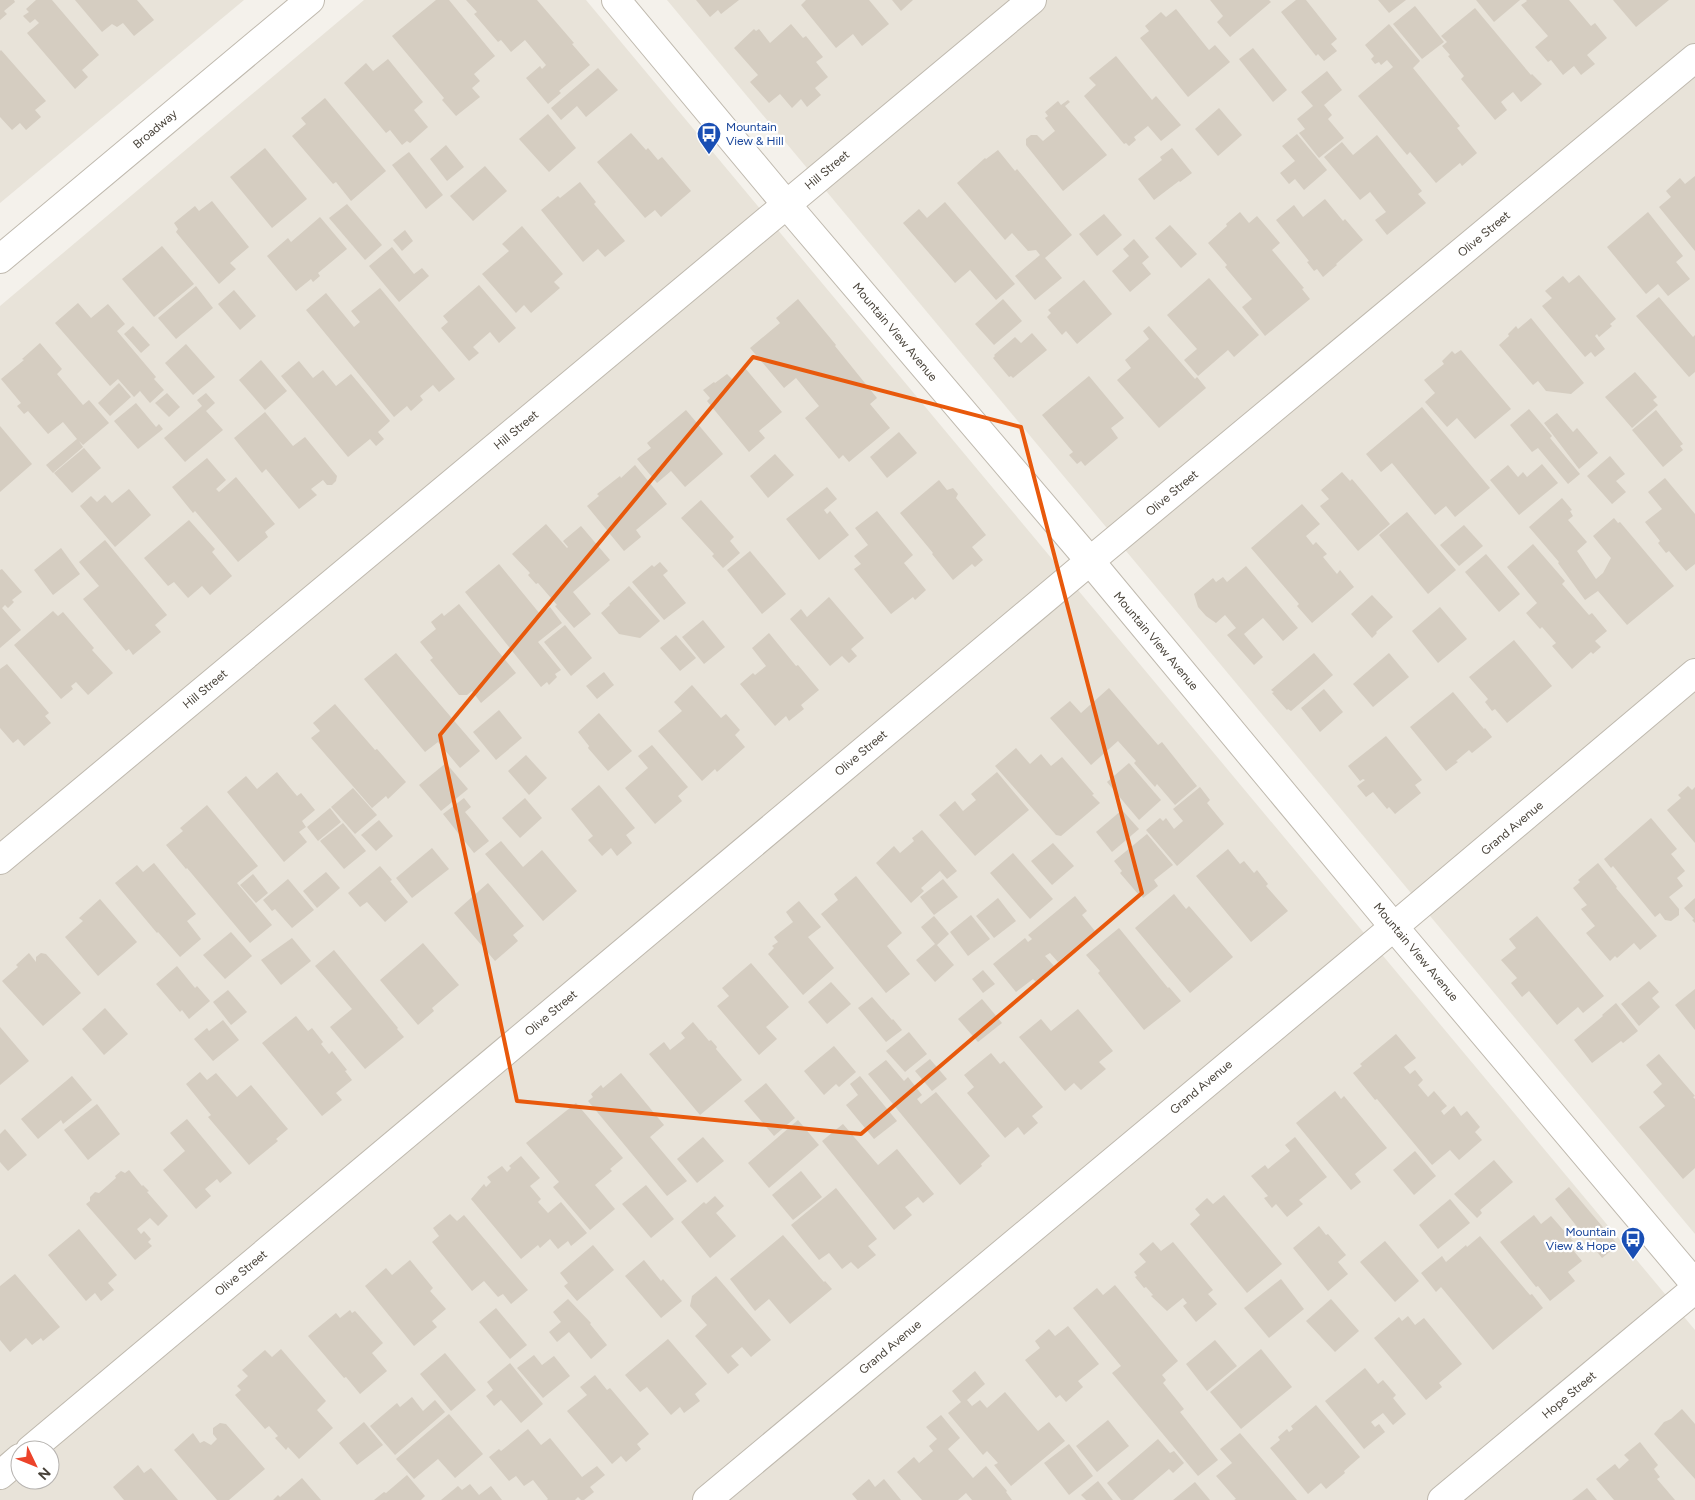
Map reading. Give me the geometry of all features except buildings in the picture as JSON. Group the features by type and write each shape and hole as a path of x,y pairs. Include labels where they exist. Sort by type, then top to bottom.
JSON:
{"street":[{"name":"Broadway","path":"0,259 310,0"},
{"name":"Mountain View Avenue","path":"616,0 786,204 1090,561 1394,927 1695,1284"},
{"name":"Hill Street","path":"0,860 1032,0"},
{"name":"Olive Street","path":"42,1440 1090,561 1695,58"},
{"name":"Grand Avenue","path":"707,1500 1394,927 1695,673"},
{"name":"Hope Street","path":"1442,1500 1695,1289"},
{"path":"0,1475 10,1466"}],"highlighted area":[{"path":"753,357 1021,427 1142,893 861,1134 517,1101 440,735"}],"shaded area":[{"path":"0,0 244,0 0,203"},
{"path":"364,0 586,0 1695,1330 1695,1500 0,1500 0,306"},
{"path":"667,0 1695,0 1695,1234"}],"place":[{"name":"Mountain View & Hill","path":"709,155"},
{"name":"Mountain View & Hope","path":"1633,1260"}]}
